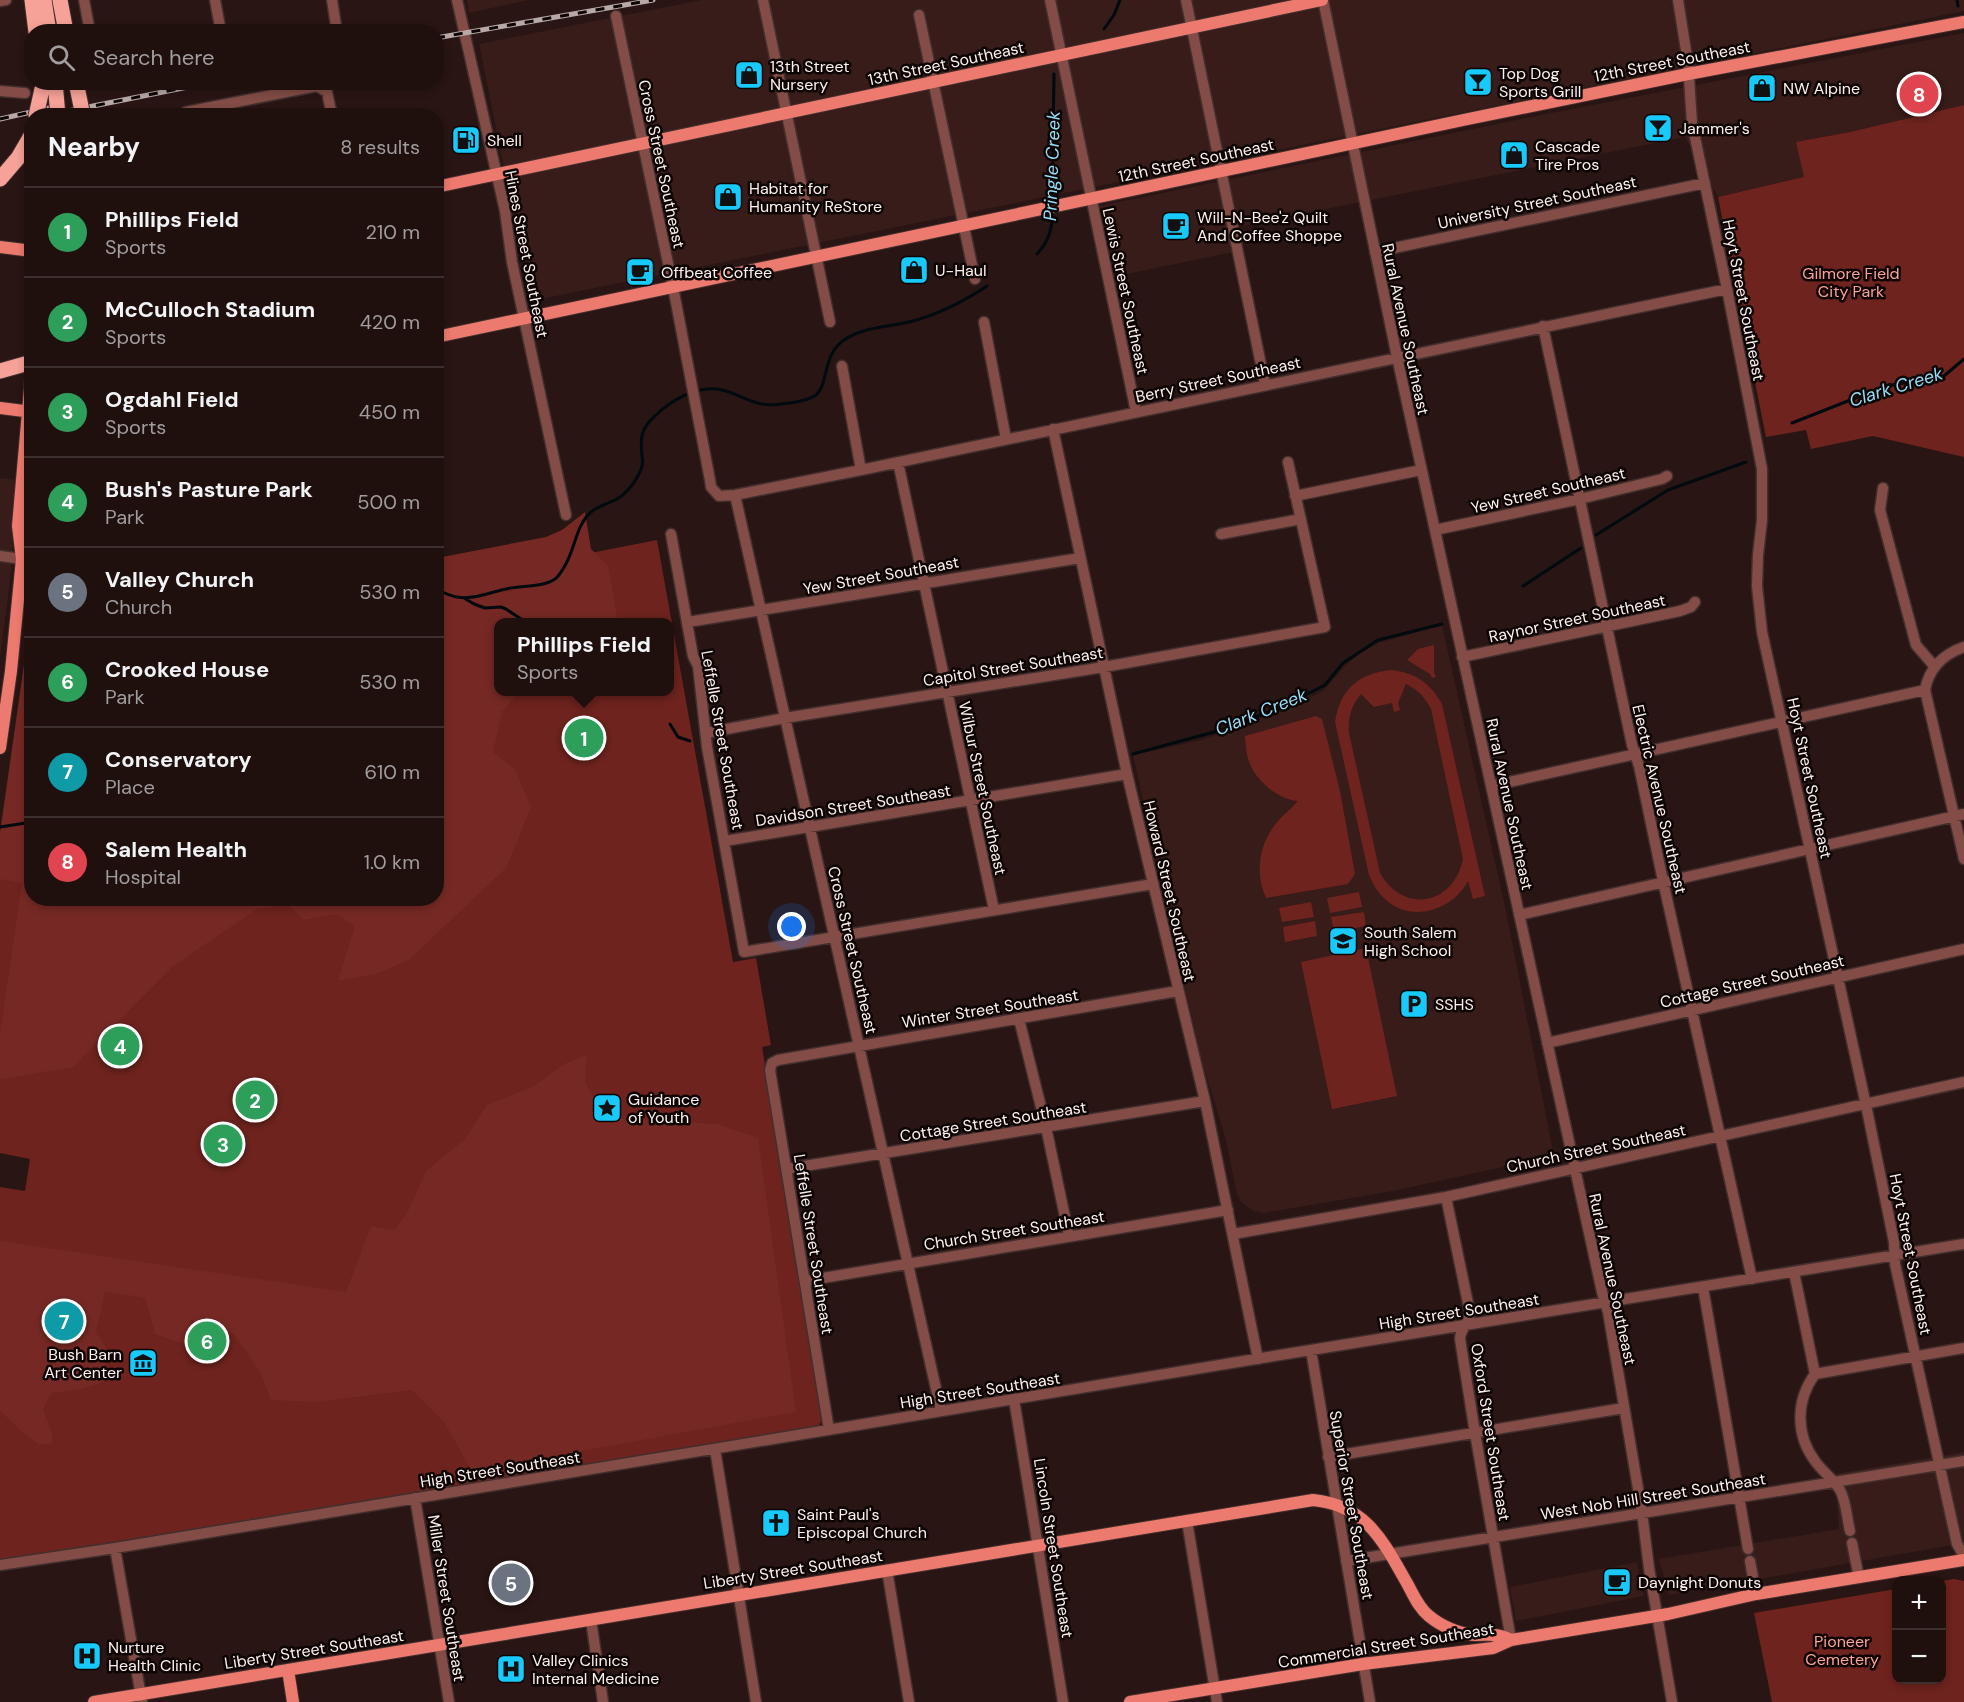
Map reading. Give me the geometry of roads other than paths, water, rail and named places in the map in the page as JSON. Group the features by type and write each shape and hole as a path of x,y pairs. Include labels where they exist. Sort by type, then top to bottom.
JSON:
{"highway":[{"path":"32,0 35,24"},
{"path":"44,0 48,24"},
{"path":"60,0 64,24"},
{"path":"39,108 44,90"},
{"path":"48,90 55,108"},
{"path":"77,90 81,108"},
{"path":"0,178 24,148"},
{"path":"0,371 24,366"}],"main road":[{"name":"13th Street Southeast","path":"444,185 1322,0"},
{"name":"12th Street Southeast","path":"444,335 1689,74 1964,21"},
{"path":"0,247 24,250"},
{"path":"0,408 24,411"},
{"path":"22,559 18,526 24,469"},
{"path":"0,748 3,708 24,554"},
{"name":"Liberty Street Southeast","path":"94,1702 141,1698 288,1670 1313,1500 1336,1505 1361,1518 1376,1532 1418,1603 1430,1617 1443,1625 1473,1635 1498,1634 1511,1640"},
{"name":"Commercial Street Southeast","path":"1130,1702 1363,1664 1493,1648 1511,1640 1658,1616 1756,1594 1859,1578 1964,1558"},
{"path":"288,1670 293,1702"}],"street":[{"path":"0,1 6,0"},
{"path":"84,0 88,24"},
{"path":"215,0 220,24"},
{"path":"332,0 336,24"},
{"name":"Hines Street Southeast","path":"457,0 505,211 512,262 566,515"},
{"path":"763,0 830,322"},
{"name":"Lewis Street Southeast","path":"1050,0 1136,412"},
{"path":"1186,0 1265,384"},
{"name":"Rural Avenue Southeast","path":"1322,0 1396,357 1574,1168 1608,1312 1672,1702"},
{"name":"Hoyt Street Southeast","path":"1678,0 1689,74 1692,123 1727,289 1761,469 1762,520 1758,555 1758,606 1866,1105 1915,1357 1957,1544 1964,1558"},
{"path":"919,15 975,279"},
{"name":"Cross Street Southeast","path":"616,16 673,287 711,488 716,493"},
{"path":"206,108 297,90"},
{"path":"324,90 327,92 330,108"},
{"path":"0,91 26,93"},
{"name":"University Street Southeast","path":"1375,252 1705,183"},
{"name":"Berry Street Southeast","path":"716,493 720,496 735,495 861,470 1727,289"},
{"path":"984,322 1006,439"},
{"name":"Electric Avenue Southeast","path":"1543,326 1632,745 1636,754 1752,1279"},
{"path":"842,366 861,470"},
{"name":"Howard Street Southeast","path":"1053,429 1127,774 1205,1101 1258,1359"},
{"name":"Wilbur Street Southeast","path":"898,462 994,910"},
{"path":"1221,534 1300,519 1288,462"},
{"path":"1295,496 1421,470"},
{"name":"Yew Street Southeast","path":"1434,530 1580,499 1667,476"},
{"path":"1883,488 1880,510 1916,645 1935,668"},
{"name":"Cross Street Southeast","path":"735,495 941,1411"},
{"name":"Capitol Street Southeast","path":"706,733 785,718 1104,667 1324,627 1300,519"},
{"name":"Leffelle Street Southeast","path":"670,534 693,656 698,666 706,733 744,952 835,936"},
{"path":"0,556 22,559"},
{"name":"Yew Street Southeast","path":"687,622 1080,558"},
{"name":"Raynor Street Southeast","path":"1462,657 1680,611 1691,607 1695,602"},
{"path":"1964,646 1945,656 1930,675 1926,690 1959,815 1964,859"},
{"path":"1491,786 1926,690"},
{"name":"Davidson Street Southeast","path":"725,841 1127,774"},
{"path":"1519,915 1959,815"},
{"path":"835,936 1153,884"},
{"name":"Cottage Street Southeast","path":"1547,1042 1964,949"},
{"name":"Winter Street Southeast","path":"772,1063 775,1060 859,1045 1178,991"},
{"path":"1019,1019 1046,1127 1069,1236"},
{"name":"Leffelle Street Southeast","path":"772,1063 770,1070 829,1430"},
{"name":"Church Street Southeast","path":"1233,1234 1446,1197 1964,1082"},
{"name":"Cottage Street Southeast","path":"786,1169 1205,1101"},
{"name":"Oxford Street Southeast","path":"1446,1197 1470,1313 1460,1339 1511,1640"},
{"name":"Church Street Southeast","path":"805,1281 1228,1210"},
{"name":"High Street Southeast","path":"0,1565 116,1548 1964,1244"},
{"path":"1794,1272 1815,1374 1804,1393 1800,1425 1810,1454 1841,1491 1850,1531"},
{"path":"1703,1287 1756,1594"},
{"path":"1815,1374 1964,1348"},
{"name":"Superior Street Southeast","path":"1311,1350 1370,1702"},
{"name":"Lincoln Street Southeast","path":"1014,1399 1064,1702"},
{"path":"1328,1458 1624,1408"},
{"path":"714,1449 756,1702"},
{"name":"West Nob Hill Street Southeast","path":"1346,1561 1964,1461"},
{"name":"Miller Street Southeast","path":"416,1498 449,1702"},
{"path":"1187,1521 1217,1702"},
{"path":"1852,1543 1859,1578"},
{"path":"116,1548 141,1698"},
{"path":"887,1570 909,1702"},
{"path":"591,1620 603,1702"}],"waterway":[{"name":"Pringle Creek","path":"1104,29 1114,15 1120,0"},
{"name":"Clark Creek","path":"1957,0 1958,6"},
{"name":"Pringle Creek","path":"1052,204 1054,74"},
{"name":"Pringle Creek","path":"1037,254 1049,234 1052,211"},
{"name":"Pringle Creek","path":"444,593 463,598 544,584 556,578 567,562 586,518 597,508 619,498 634,482 642,464 641,444 644,429 650,420 675,400 699,390 708,389 724,390 754,402 771,405 809,399 820,390 832,353 844,340 867,330 930,316 959,303 987,286"},
{"name":"Clark Creek","path":"1792,423 1886,386 1944,376 1964,359"},
{"name":"Clark Creek","path":"1596,535 1668,490 1746,462"},
{"name":"Clark Creek","path":"1523,586 1581,548"},
{"name":"Clark Creek","path":"464,598 485,608 501,607 520,618"},
{"name":"Clark Creek","path":"1133,754 1225,729 1284,706 1325,685 1343,663 1378,640 1442,624"},
{"name":"Clark Creek","path":"670,724 678,737 690,741"},
{"name":"Pringle Creek","path":"0,827 24,823"}],"railway":[{"path":"444,37 653,0"},
{"path":"83,108 173,90"},
{"path":"49,108 53,107"},
{"path":"0,119 24,114"}],"place":[{"name":"13th Street Nursery","path":"749,75"},
{"name":"Top Dog Sports Grill","path":"1478,82"},
{"name":"NW Alpine","path":"1762,88"},
{"name":"Salem Health","path":"1919,94"},
{"name":"Jammer's","path":"1658,128"},
{"name":"Shell","path":"466,140"},
{"name":"Cascade Tire Pros","path":"1514,155"},
{"name":"Habitat for Humanity ReStore","path":"728,197"},
{"name":"Will-N-Bee'z Quilt And Coffee Shoppe","path":"1176,226"},
{"name":"U-Haul","path":"914,270"},
{"name":"Offbeat Coffee","path":"640,272"},
{"name":"Phillips Field","path":"584,738"},
{"name":"South Salem High School","path":"1343,941"},
{"name":"SSHS","path":"1414,1004"},
{"name":"Bush's Pasture Park","path":"120,1046"},
{"name":"McCulloch Stadium","path":"255,1100"},
{"name":"Guidance of Youth","path":"607,1108"},
{"name":"Ogdahl Field","path":"223,1144"},
{"name":"Conservatory","path":"64,1321"},
{"name":"Crooked House","path":"207,1341"},
{"name":"Bush Barn Art Center","path":"143,1363"},
{"name":"Saint Paul's Episcopal Church","path":"776,1523"},
{"name":"Daynight Donuts","path":"1617,1582"},
{"name":"Valley Church","path":"511,1583"},
{"name":"Nurture Health Clinic","path":"87,1656"},
{"name":"Valley Clinics Internal Medicine","path":"511,1669"}],"park label":[{"name":"Gilmore Field City Park","path":"1851,282"},
{"name":"Pioneer Cemetery","path":"1842,1650"}]}
